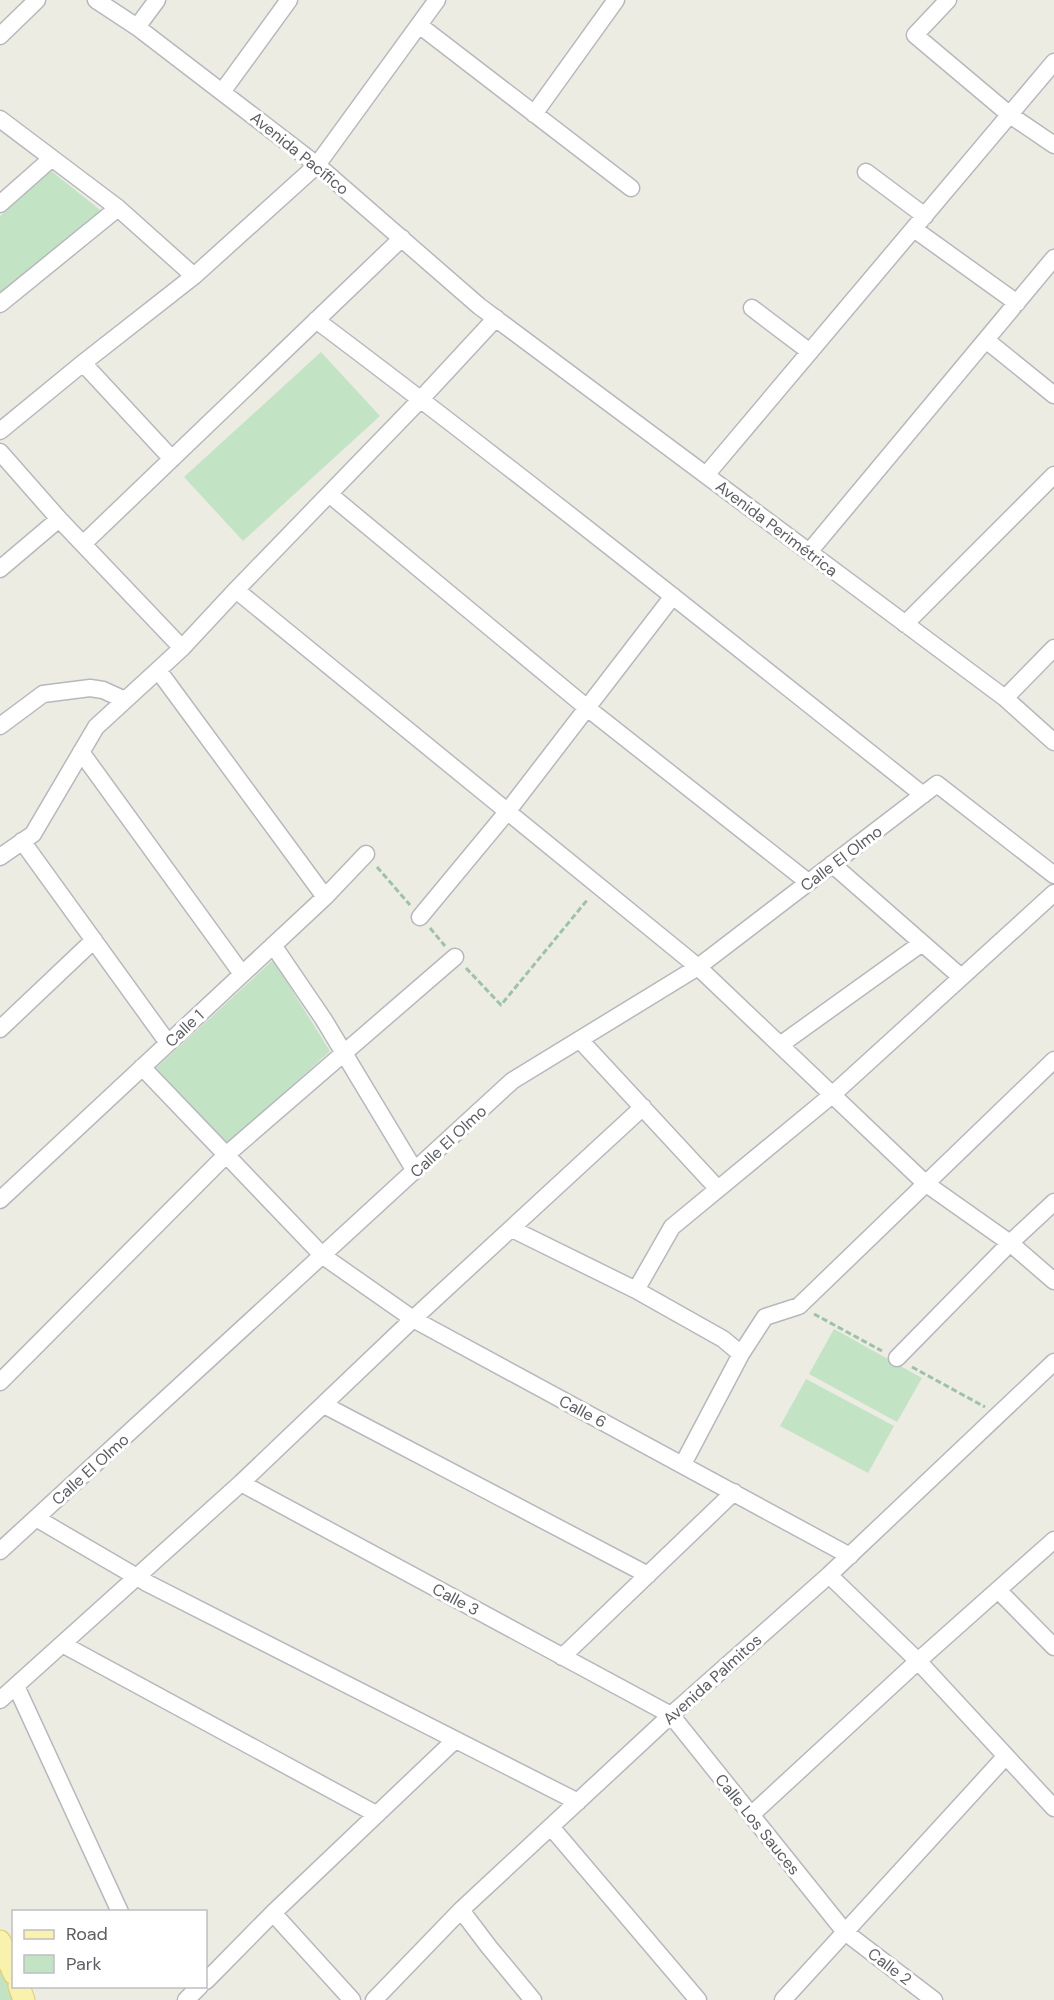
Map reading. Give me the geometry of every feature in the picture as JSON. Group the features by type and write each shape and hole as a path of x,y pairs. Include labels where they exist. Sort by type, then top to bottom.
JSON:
{"main road":[{"path":"0,1941 12,1969"}],"street":[{"path":"0,36 37,0"},
{"name":"Avenida Pacífico","path":"96,0 137,27 317,165 496,318"},
{"path":"137,27 157,0"},
{"path":"222,92 289,0"},
{"path":"0,431 194,276 317,165 436,0"},
{"path":"534,114 616,0"},
{"path":"948,0 915,35 1010,115 1054,145"},
{"path":"418,25 631,188"},
{"path":"706,475 1054,62"},
{"path":"0,119 118,208 194,276"},
{"path":"0,204 52,158"},
{"path":"866,172 925,216"},
{"path":"0,304 118,208"},
{"path":"914,229 1017,303"},
{"path":"83,544 402,238"},
{"path":"809,552 1017,303 1051,268"},
{"path":"752,308 810,352"},
{"path":"0,857 33,834 96,727 182,648 496,318"},
{"name":"Avenida Perimétrica","path":"496,318 1005,698 1054,742"},
{"path":"316,320 673,596 922,795"},
{"path":"986,340 1054,395"},
{"path":"83,363 172,459"},
{"path":"0,452 59,519 182,648"},
{"path":"905,624 1054,475"},
{"path":"328,494 586,707 808,882"},
{"path":"0,569 59,519"},
{"path":"236,590 698,967 925,1183 1010,1244 1054,1281"},
{"path":"420,916 507,812 673,596"},
{"path":"1005,698 1054,648"},
{"path":"158,670 325,897"},
{"path":"0,726 43,694 90,688 103,690 125,700"},
{"path":"81,752 242,974"},
{"name":"Calle El Olmo","path":"0,1551 512,1081 698,967 938,784 1054,875"},
{"path":"22,842 168,1043"},
{"name":"Calle 1","path":"0,1200 325,897 366,854"},
{"path":"832,864 961,977"},
{"path":"636,1290 672,1227 832,1095 1054,893"},
{"path":"0,1029 94,940"},
{"path":"780,1045 922,943"},
{"path":"273,945 324,1020 415,1171"},
{"path":"0,1382 226,1155 455,957"},
{"path":"580,1040 718,1189"},
{"path":"683,1464 741,1354 765,1317 799,1306 1054,1060"},
{"name":"Calle 6","path":"142,1067 323,1256 413,1319 850,1556"},
{"path":"0,1700 241,1483 413,1319 643,1107"},
{"path":"897,1358 1054,1202"},
{"path":"512,1229 636,1290 723,1339 741,1354"},
{"name":"Avenida Palmitos","path":"374,2000 461,1910 670,1716 850,1556 1052,1368"},
{"path":"324,1405 648,1575"},
{"name":"Calle 3","path":"241,1483 670,1716"},
{"path":"562,1657 734,1492"},
{"path":"36,1518 138,1577 578,1802"},
{"path":"751,1815 918,1661 1054,1540"},
{"path":"829,1575 918,1661 1054,1808"},
{"path":"998,1590 1054,1647"},
{"path":"62,1644 376,1814"},
{"path":"16,1686 120,1910"},
{"name":"Calle Los Sauces","path":"670,1716 845,1932"},
{"path":"207,1980 273,1912 455,1740"},
{"path":"783,2000 1005,1756"},
{"path":"551,1827 698,2000"},
{"path":"461,1910 533,2000"},
{"path":"273,1912 352,2000"},
{"name":"Calle 2","path":"845,1932 934,2000"}],"path":[{"path":"366,854 455,957 501,1005 599,886"}],"green space":[{"path":"50,170 104,213 0,296 0,216"},
{"path":"321,352 380,416 243,541 184,477"},
{"path":"273,960 330,1051 226,1146 155,1069"},
{"path":"834,1329 922,1378 897,1422 809,1374"},
{"path":"806,1379 894,1426 868,1473 780,1426"},
{"path":"0,1958 17,2000 0,2000"}]}
